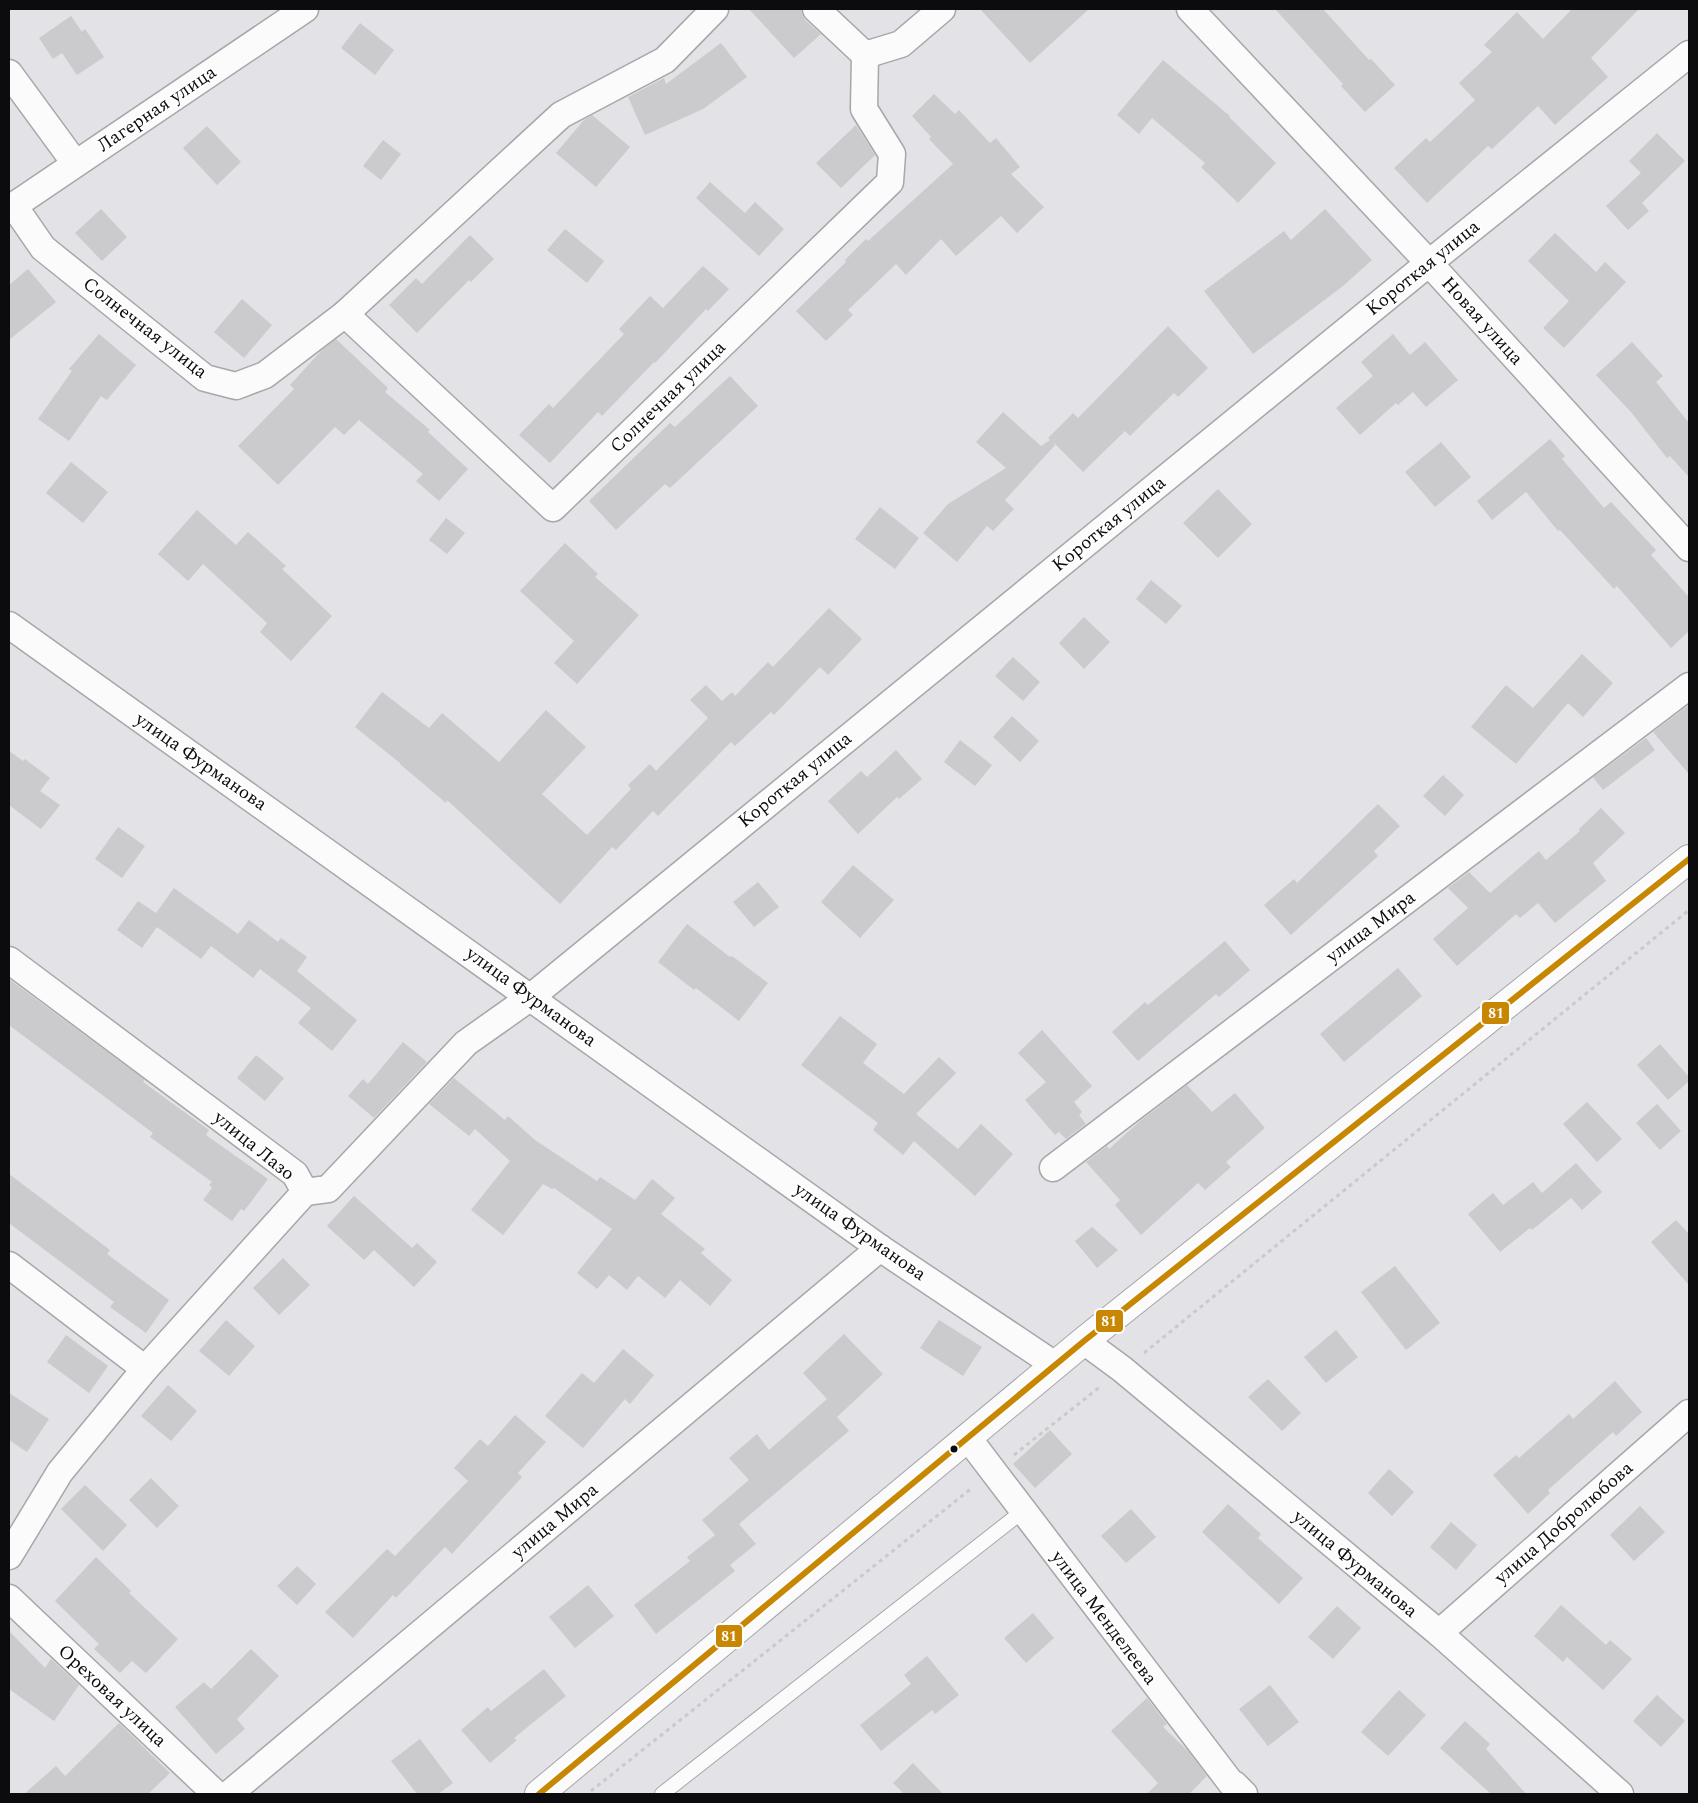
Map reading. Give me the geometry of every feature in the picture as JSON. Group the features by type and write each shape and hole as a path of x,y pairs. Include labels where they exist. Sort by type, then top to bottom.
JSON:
{"main road":[{"path":"539,1794 1084,1341 1689,859"}],"street":[{"name":"Лагерная улица","path":"11,208 305,9"},
{"name":"Солнечная улица","path":"11,208 43,248 205,378 236,386 265,375 345,314 562,115 665,60 715,9"},
{"path":"816,9 865,56 901,44 942,9"},
{"name":"Новая улица","path":"1190,9 1429,263 1689,548"},
{"name":"Короткая улица","path":"305,1192 328,1189 466,1043 531,997 1429,263 1689,54"},
{"name":"Солнечная улица","path":"345,314 553,508 890,182 892,154 864,109 865,56"},
{"path":"9,72 75,164"},
{"name":"улица Фурманова","path":"9,625 880,1248 1055,1365"},
{"name":"улица Мира","path":"1053,1168 1689,686"},
{"name":"улица Лазо","path":"9,960 295,1174 305,1192 145,1369 60,1472 9,1556"},
{"name":"улица Мира","path":"229,1794 880,1248"},
{"path":"9,1265 145,1369"},
{"name":"улица Фурманова","path":"1084,1341 1130,1376 1439,1633 1620,1794"},
{"name":"улица Добролюбова","path":"1439,1633 1689,1413"},
{"name":"улица Менделеева","path":"968,1438 1231,1791"},
{"name":"Ореховая улица","path":"9,1598 216,1794"}],"lane":[{"path":"662,1794 1023,1511"}],"building":[{"path":"749,9 801,9 805,20 821,34 794,58"},
{"path":"980,9 1089,9 1030,63"},
{"path":"1275,9 1323,9 1369,60 1371,59 1395,85 1365,112 1341,86 1343,84"},
{"path":"1572,9 1639,9 1591,58 1608,77 1555,125 1538,106 1492,149 1488,146 1427,203 1394,168 1426,138 1430,142 1475,100 1459,83 1492,52 1484,45 1517,12 1543,39"},
{"path":"71,16 82,32 85,29 104,57 77,75 62,53 53,59 39,38"},
{"path":"360,23 394,50 375,75 341,48"},
{"path":"721,43 747,77 703,109 645,135 628,97 664,78 666,84"},
{"path":"1163,60 1230,116 1276,163 1238,203 1201,167 1205,163 1152,118 1139,134 1117,115"},
{"path":"934,94 955,114 959,110 990,143 996,138 1020,167 1011,174 1044,207 1017,233 1001,216 956,256 941,239 906,275 896,264 848,310 853,315 826,341 796,311 846,262 845,260 866,239 868,241 953,164 929,139 931,137 912,116"},
{"path":"592,115 630,147 596,187 556,153 584,120"},
{"path":"856,125 875,155 841,188 816,163"},
{"path":"207,126 241,162 217,185 183,148"},
{"path":"1657,133 1685,161 1642,203 1649,211 1628,230 1606,206 1641,173 1629,161"},
{"path":"383,140 401,154 381,180 363,166"},
{"path":"710,182 745,213 755,202 784,229 759,256 696,198"},
{"path":"101,209 127,237 102,261 75,233"},
{"path":"1325,209 1372,260 1343,286 1253,354 1204,291 1284,231 1291,240"},
{"path":"565,229 604,261 587,283 547,250"},
{"path":"1555,233 1596,272 1605,262 1626,282 1564,348 1543,328 1569,301 1528,261"},
{"path":"470,235 494,259 471,282 469,280 417,333 389,305 416,278 422,284"},
{"path":"703,266 729,289 708,311 706,309 602,416 598,412 550,463 519,435 549,404 553,408 624,334 619,329 650,296 663,308"},
{"path":"28,269 56,302 9,340 9,285"},
{"path":"242,299 272,325 244,358 214,332"},
{"path":"1168,326 1208,368 1178,397 1174,393 1130,436 1125,431 1083,472 1053,442 1055,445 1005,500 1014,509 993,531 987,526 957,562 923,533 948,504 1006,468 976,442 1003,412 1041,446 1050,440 1048,438 1073,413 1078,418"},
{"path":"99,334 136,365 107,400 101,396 69,441 38,419 72,371 69,369"},
{"path":"1393,334 1410,355 1425,342 1458,380 1426,407 1413,392 1398,405 1396,403 1360,435 1336,408 1373,376 1361,362"},
{"path":"336,339 388,388 385,392 430,430 428,432 468,469 439,501 416,481 423,474 359,420 344,435 335,427 278,485 238,446 294,389 290,385 321,351"},
{"path":"1632,342 1663,376 1656,382 1689,423 1689,477 1670,456 1667,458 1631,412 1596,375"},
{"path":"730,376 758,406 670,488 665,484 616,530 589,501 670,423 675,427"},
{"path":"1550,439 1565,456 1562,459 1604,508 1611,502 1656,550 1651,555 1689,597 1689,631 1671,648 1617,586 1614,589 1560,530 1558,531 1526,492 1492,520 1477,501"},
{"path":"1441,442 1471,477 1435,507 1405,472"},
{"path":"71,462 108,492 83,523 46,493"},
{"path":"1218,489 1252,524 1218,558 1183,523"},
{"path":"880,507 919,538 895,569 855,539"},
{"path":"197,510 236,545 248,532 286,566 282,569 332,616 291,661 260,632 267,623 203,564 188,581 158,554"},
{"path":"446,518 465,533 447,554 429,540"},
{"path":"565,543 598,574 595,577 639,615 577,684 554,663 574,641 520,591"},
{"path":"1151,580 1182,606 1166,624 1136,599"},
{"path":"829,608 862,639 828,675 820,667 774,715 771,712 735,746 731,742 658,816 653,811 616,850 612,847 560,904 447,800 446,803 355,727 382,692 429,728 442,713 499,762 546,710 586,747 542,794 587,835 631,789 628,785 650,764 656,771 708,718 690,700 706,685 722,701 732,692 735,696 768,662 773,667"},
{"path":"1084,617 1110,642 1084,669 1059,643"},
{"path":"1582,654 1613,683 1583,717 1568,703 1516,764 1471,727 1506,685 1533,708"},
{"path":"1013,657 1040,682 1023,701 995,676"},
{"path":"1689,705 1689,774 1653,732"},
{"path":"1012,716 1039,741 1020,762 993,737"},
{"path":"1646,738 1655,750 1603,790 1593,777"},
{"path":"960,740 992,765 975,786 944,762"},
{"path":"896,750 922,779 899,799 897,797 858,834 828,801 861,771 867,777"},
{"path":"9,751 23,761 25,759 50,778 40,791 60,805 41,829 9,805"},
{"path":"1443,775 1464,795 1445,816 1423,796"},
{"path":"1378,804 1400,826 1374,851 1378,856 1291,935 1264,905 1294,879 1297,883"},
{"path":"1601,808 1625,833 1593,863 1606,881 1555,923 1538,903 1520,918 1516,914 1457,966 1433,939 1468,908 1448,888 1469,872 1490,893 1539,851 1546,860 1580,831 1579,829"},
{"path":"118,827 145,846 122,878 95,859"},
{"path":"853,865 894,900 860,938 821,902"},
{"path":"758,882 779,907 754,927 733,902"},
{"path":"174,888 238,934 249,920 278,942 281,938 307,957 297,971 357,1020 332,1051 298,1023 311,1008 260,969 253,978 211,946 201,959 157,927 142,948 117,930 138,901 156,913"},
{"path":"687,924 768,983 739,1021 658,962"},
{"path":"1225,941 1250,970 1219,997 1216,994 1138,1061 1112,1032 1145,1002 1148,1005"},
{"path":"1398,968 1422,996 1344,1062 1320,1034"},
{"path":"9,979 145,1080 143,1082 209,1130 206,1135 268,1179 244,1211 241,1209 232,1221 203,1200 212,1188 209,1185 212,1182 150,1137 153,1133 9,1025"},
{"path":"840,1016 877,1044 863,1063 904,1094 939,1057 956,1073 916,1114 958,1149 981,1124 1013,1154 975,1196 914,1141 903,1155 873,1130 878,1123 801,1065"},
{"path":"1042,1030 1092,1086 1074,1102 1082,1112 1079,1115 1086,1124 1066,1139 1059,1132 1055,1135 1025,1100 1046,1082 1018,1053"},
{"path":"403,1042 427,1062 374,1118 348,1096 363,1079 368,1084"},
{"path":"1660,1044 1689,1077 1689,1081 1668,1100 1637,1065"},
{"path":"256,1055 284,1078 265,1101 237,1078"},
{"path":"454,1078 505,1120 508,1116 535,1140 597,1181 600,1177 635,1200 652,1179 675,1198 661,1214 705,1249 701,1253 732,1280 710,1306 680,1280 665,1298 638,1276 627,1290 609,1275 597,1289 577,1273 612,1229 554,1188 552,1189 543,1184 503,1235 471,1210 510,1161 475,1129 469,1136 429,1104"},
{"path":"1187,1085 1212,1112 1235,1093 1265,1128 1226,1162 1231,1167 1205,1190 1198,1183 1141,1235 1115,1205 1120,1200 1086,1162 1107,1146 1109,1149 1139,1122"},
{"path":"1587,1102 1622,1139 1597,1162 1563,1124"},
{"path":"1657,1104 1681,1131 1660,1150 1636,1123"},
{"path":"1576,1163 1602,1192 1582,1210 1571,1198 1532,1230 1530,1228 1500,1252 1468,1214 1493,1193 1503,1205 1533,1182 1542,1193"},
{"path":"9,1174 110,1250 107,1254 169,1300 146,1333 110,1307 114,1302 9,1223"},
{"path":"354,1196 412,1248 417,1243 437,1262 414,1287 374,1250 364,1260 327,1226"},
{"path":"1676,1220 1689,1234 1689,1285 1651,1242"},
{"path":"1092,1227 1118,1250 1097,1268 1075,1241"},
{"path":"283,1258 310,1285 279,1315 253,1288"},
{"path":"1395,1266 1440,1323 1406,1350 1361,1292"},
{"path":"226,1320 255,1346 229,1376 199,1351"},
{"path":"939,1320 982,1347 963,1376 920,1348"},
{"path":"1336,1330 1358,1357 1326,1383 1304,1357"},
{"path":"844,1334 883,1374 837,1417 849,1431 739,1524 756,1544 730,1565 735,1571 656,1634 634,1605 690,1561 687,1557 715,1535 702,1520 749,1480 729,1458 757,1434 769,1450 827,1399 803,1373"},
{"path":"66,1335 108,1366 89,1393 47,1362"},
{"path":"623,1349 654,1375 630,1404 625,1399 583,1448 545,1416 582,1373 594,1383"},
{"path":"1268,1379 1301,1413 1282,1431 1248,1397"},
{"path":"1615,1381 1642,1412 1616,1436 1613,1432 1548,1490 1550,1493 1528,1514 1493,1475 1516,1455 1519,1458 1569,1414 1573,1419"},
{"path":"168,1385 197,1411 171,1441 141,1416"},
{"path":"9,1393 49,1419 27,1452 9,1440"},
{"path":"515,1415 546,1442 518,1473 522,1477 452,1554 445,1547 396,1598 393,1595 353,1638 325,1612 387,1549 395,1556 468,1481 454,1468 480,1439 488,1446"},
{"path":"1050,1430 1072,1454 1035,1488 1013,1464"},
{"path":"1389,1469 1414,1492 1392,1516 1368,1493"},
{"path":"151,1478 179,1506 157,1528 129,1500"},
{"path":"85,1485 127,1525 103,1551 61,1509"},
{"path":"1228,1504 1261,1534 1258,1538 1303,1578 1279,1604 1202,1532"},
{"path":"1640,1506 1665,1532 1634,1561 1610,1535"},
{"path":"1131,1509 1156,1537 1126,1563 1101,1536"},
{"path":"1451,1522 1477,1545 1456,1570 1430,1547"},
{"path":"96,1557 131,1591 129,1593 178,1639 146,1673 132,1661 120,1673 94,1649 99,1644 55,1601"},
{"path":"297,1566 316,1584 297,1605 277,1586"},
{"path":"588,1585 614,1616 575,1648 549,1617"},
{"path":"1561,1605 1606,1645 1610,1640 1632,1659 1603,1690 1567,1657 1563,1662 1534,1636"},
{"path":"1337,1606 1361,1628 1333,1659 1308,1637"},
{"path":"1033,1613 1054,1638 1026,1663 1004,1638"},
{"path":"9,1631 45,1668 51,1659 79,1685 54,1721 9,1689"},
{"path":"251,1649 279,1676 237,1719 245,1729 216,1754 175,1707 204,1682 211,1689"},
{"path":"927,1656 959,1695 935,1714 932,1710 881,1751 860,1725 911,1684 904,1675"},
{"path":"544,1669 566,1696 514,1738 517,1740 490,1763 461,1730 488,1707 491,1711"},
{"path":"1270,1685 1299,1722 1268,1746 1239,1709"},
{"path":"1399,1690 1426,1715 1388,1756 1361,1732"},
{"path":"1657,1695 1685,1721 1661,1747 1633,1721"},
{"path":"1147,1698 1167,1724 1163,1727 1189,1752 1207,1776 1189,1794 1147,1794 1158,1783 1111,1731"},
{"path":"1465,1721 1490,1744 1486,1749 1526,1794 1491,1794 1440,1748"},
{"path":"119,1723 170,1773 148,1794 24,1794 56,1766 65,1776"},
{"path":"420,1739 453,1783 438,1794 417,1794 391,1761"},
{"path":"913,1763 943,1794 904,1794 893,1783"}],"transit line":[{"name":"81","path":"539,1794 1084,1341 1689,859"}]}
